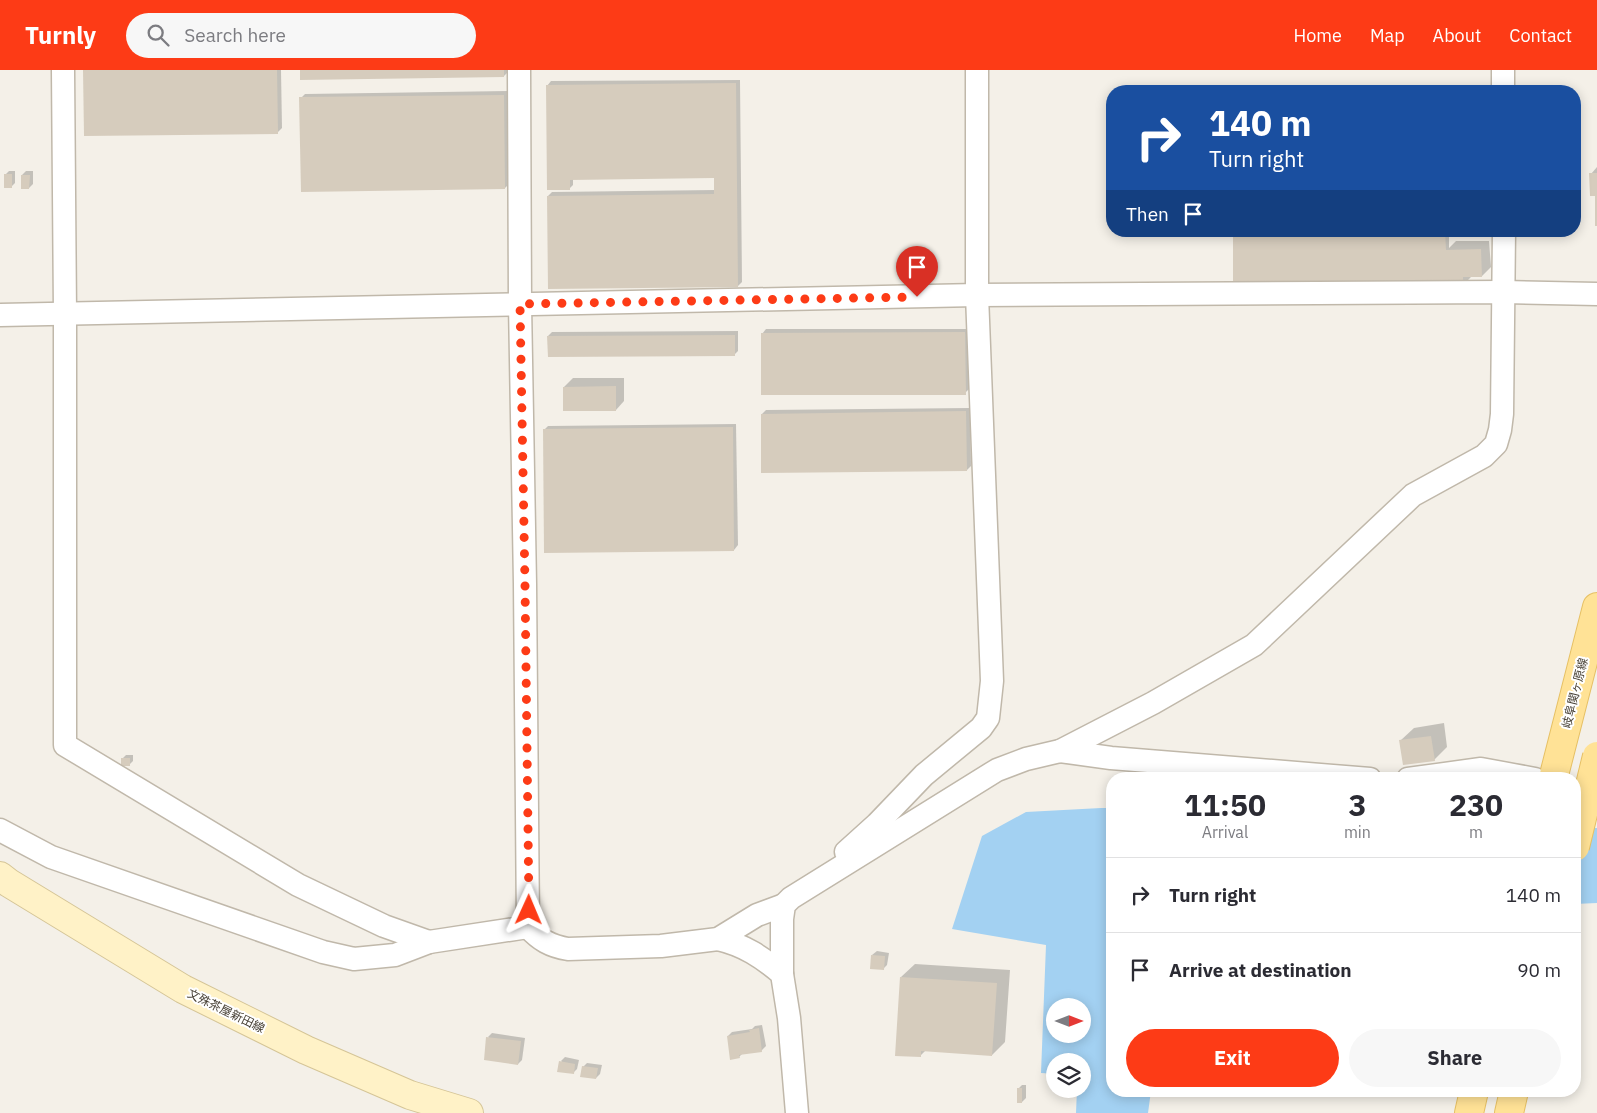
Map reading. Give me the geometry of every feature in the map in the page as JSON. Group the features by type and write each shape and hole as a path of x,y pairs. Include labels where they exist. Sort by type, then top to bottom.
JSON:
{"main road":[{"name":"岐阜関ヶ原線","path":"1555,772 1597,607"},
{"path":"1581,822 1597,756"},
{"name":"文殊茶屋新田線","path":"0,876 184,989 306,1050 410,1095 469,1113"},
{"path":"1469,1113 1473,1097"},
{"path":"1509,1113 1513,1097"}],"street":[{"path":"63,70 65,745 298,885 384,926 429,942"},
{"path":"519,70 528,927 538,938 553,946 568,949 661,946 718,939 748,949 782,974"},
{"path":"820,880 834,862 877,824 924,775 971,737 988,718 992,681 977,296 977,70"},
{"path":"1503,70 1503,85"},
{"path":"718,939 757,915 784,905 797,894 997,770 1026,759 1060,751 1154,703 1254,645 1413,495 1484,456 1496,444 1502,414 1504,237"},
{"path":"0,315 977,296 1504,292 1597,294"},
{"path":"1060,751 1111,758 1284,772"},
{"path":"1459,772 1481,769 1497,772"},
{"path":"1581,787 1597,790"},
{"path":"0,830 51,857 323,952 354,959 395,955 429,942 528,927"},
{"path":"784,905 782,918 782,974 789,1018 797,1113"}],"water":[{"path":"1106,808 1106,1097 1150,1097 1148,1113 1076,1113 1077,1098 1091,1098 1091,1053 1046,1053 1046,1073 1041,1073 1046,945 952,929 982,836 1026,812"},
{"path":"1581,828 1597,828 1597,903 1581,904"}],"building":[{"path":"83,70 277,70 278,134 84,136"},
{"path":"300,70 504,70 504,77 300,80"},
{"path":"736,83 738,287 548,289 547,196 714,194 714,178 570,180 570,190 547,190 546,85"},
{"path":"504,95 505,189 301,192 299,97"},
{"path":"1589,173 1597,173 1597,226 1595,226 1595,196 1590,196"},
{"path":"4,174 12,174 12,188 4,188"},
{"path":"21,175 30,175 29,189 21,189"},
{"path":"1233,237 1445,237 1446,250 1481,249 1482,277 1463,277 1463,287 1233,286"},
{"path":"965,332 966,395 761,395 761,333"},
{"path":"735,335 735,356 548,357 547,336"},
{"path":"616,386 616,411 563,411 563,387"},
{"path":"966,411 967,471 761,473 761,414"},
{"path":"733,427 734,551 544,553 543,429"},
{"path":"1431,736 1435,761 1403,765 1399,740"},
{"path":"121,758 130,758 130,766 121,766"},
{"path":"871,955 885,956 884,970 870,969"},
{"path":"900,977 997,983 992,1056 921,1051 921,1057 895,1056"},
{"path":"759,1028 762,1052 739,1055 740,1058 730,1060 727,1036 750,1032 749,1030"},
{"path":"486,1037 521,1041 518,1065 484,1060"},
{"path":"559,1061 575,1064 574,1074 557,1072"},
{"path":"582,1066 598,1068 596,1079 580,1077"},
{"path":"1017,1088 1022,1088 1022,1103 1017,1103"}],"route":[{"path":"529,910 520,304 917,297"}]}
